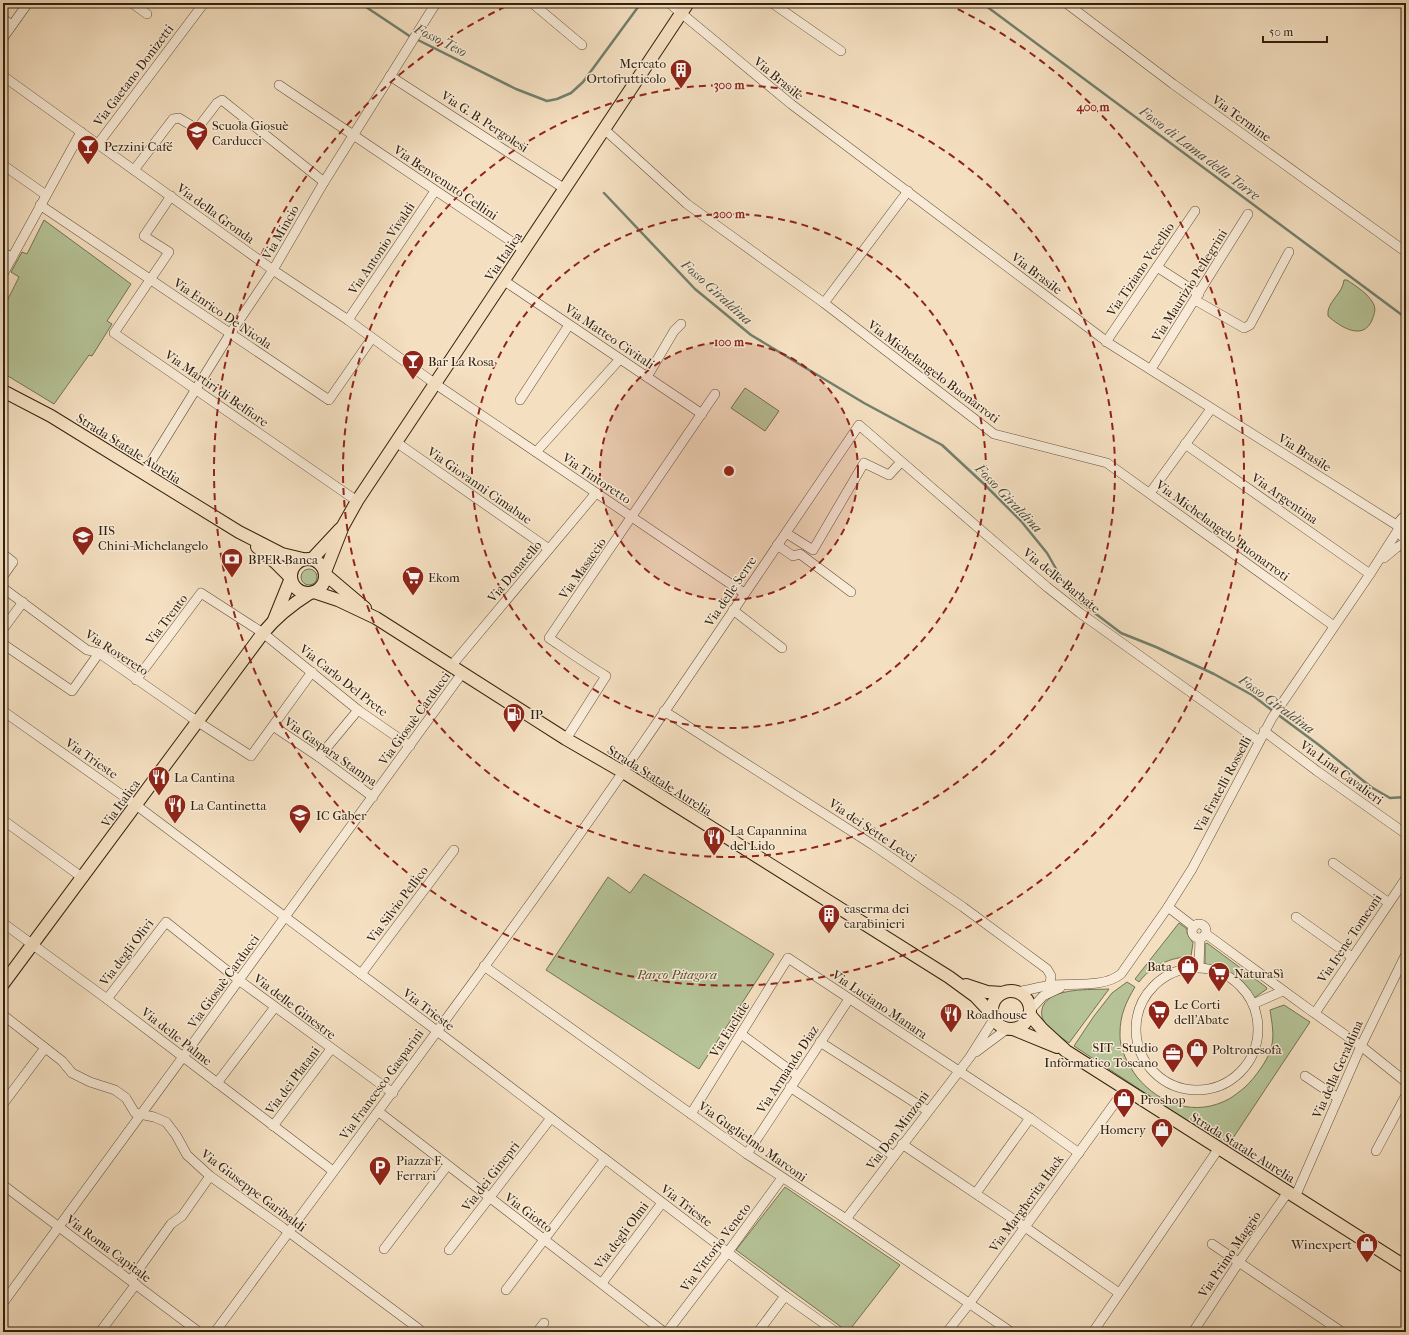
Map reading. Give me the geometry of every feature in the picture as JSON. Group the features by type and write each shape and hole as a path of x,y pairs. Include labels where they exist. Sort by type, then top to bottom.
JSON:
{"main road":[{"name":"Via Italica","path":"325,573 343,526 357,501 434,383 566,189 688,3"},
{"name":"Strada Statale Aurelia","path":"3,392 51,416 239,532 282,554 307,559"},
{"name":"Via Italica","path":"307,559 343,526"},
{"name":"Strada Statale Aurelia","path":"239,532 276,563 290,578"},
{"path":"307,559 321,564 325,573 324,582 320,588 312,593 299,591 295,588 290,578 293,566 298,562 307,559"},
{"name":"Strada Statale Aurelia","path":"325,573 376,618"},
{"name":"Via Italica","path":"274,620 290,578"},
{"name":"Via Italica","path":"3,984 274,620 292,604 312,593"},
{"name":"Strada Statale Aurelia","path":"312,593 338,600 376,618 452,665 566,739 623,772 949,977 975,996 993,1017"},
{"name":"Strada Statale Aurelia","path":"949,977 979,990 994,994 1002,994"},
{"path":"1011,991 1017,992 1026,998 1030,1012 1024,1025 1010,1029 999,1025 993,1017 994,1002 1002,994 1011,991"},
{"name":"Strada Statale Aurelia","path":"1030,1012 1042,1029 1066,1051 1406,1267"},
{"name":"Strada Statale Aurelia","path":"1010,1029 1066,1051"}],"street":[{"path":"3,38 28,3"},
{"path":"132,3 147,14"},
{"name":"Via Gaetano Donizetti","path":"98,144 204,3"},
{"name":"Via Mincio","path":"144,473 230,334 273,270 324,182 436,3"},
{"path":"532,3 582,45"},
{"name":"Via Brasile","path":"669,3 790,104 908,191 1106,342 1151,369 1398,528"},
{"path":"772,3 841,51"},
{"name":"Via Termine","path":"1066,3 1173,84 1406,252"},
{"path":"3,19 12,25"},
{"name":"Via della Gronda","path":"3,76 273,270 348,320 434,383"},
{"name":"Via G. B. Pergolesi","path":"390,76 566,189"},
{"name":"Via Benvenuto Cellini","path":"279,85 524,250"},
{"path":"134,170 173,119 179,118 197,129 217,103 222,100 324,182"},
{"name":"Via Michelangelo Buonarroti","path":"604,130 688,204 824,304 994,434 1107,463 1334,626"},
{"path":"3,274 81,132"},
{"path":"3,165 46,195"},
{"name":"Via Antonio Vivaldi","path":"348,320 436,191"},
{"path":"824,304 908,191"},
{"path":"151,280 169,252 144,236 170,196"},
{"name":"Via Enrico De Nicola","path":"40,205 329,400 372,338"},
{"name":"Via Tiziano Vecellio","path":"1106,342 1195,211"},
{"name":"Via Maurizio Pellegrini","path":"1151,369 1248,214"},
{"path":"3,252 12,258"},
{"path":"1157,267 1197,297 1244,328 1250,325 1289,252"},
{"name":"Via Martiri di Belfiore","path":"151,280 114,333 357,501"},
{"name":"Via Matteo Civitali","path":"503,280 702,414"},
{"path":"647,377 674,331 681,324"},
{"path":"520,400 569,325"},
{"path":"536,452 620,359"},
{"name":"Via Tintoretto","path":"434,383 744,594"},
{"name":"Via Masaccio","path":"566,739 606,676 584,663 549,638 715,394"},
{"path":"1150,493 1211,409"},
{"name":"Via delle Barbate","path":"859,425 1047,587 1080,613 1259,740"},
{"name":"Via delle Serre","path":"623,772 859,425"},
{"name":"Via Giovanni Cimabue","path":"396,442 549,549"},
{"name":"Via Argentina","path":"1185,444 1370,574"},
{"path":"786,533 813,550 864,463 889,475 901,462"},
{"name":"Via Donatello","path":"452,665 596,493"},
{"path":"1377,564 1398,528 1401,518 1406,515"},
{"path":"1398,528 1401,536 1406,539"},
{"path":"1377,564 1392,551 1406,542"},
{"path":"777,545 794,556 800,554 851,592"},
{"path":"3,554 13,562 3,576"},
{"name":"Via Fratelli Rosselli","path":"1017,992 1050,985 1109,981 1118,976 1168,907 1202,851 1259,740 1272,718 1377,564"},
{"name":"Via Rovereto","path":"3,588 87,650 99,653 136,680 251,756 273,726"},
{"name":"Via Trento","path":"136,680 202,593 263,634"},
{"path":"3,629 23,602"},
{"path":"733,610 782,648"},
{"name":"Via Carlo Del Prete","path":"263,634 358,710 410,746"},
{"path":"3,644 72,691 99,653"},
{"path":"273,726 312,672"},
{"name":"Via Giosuè Carducci","path":"3,1303 240,981 285,916 322,868 463,672"},
{"path":"319,757 358,710"},
{"name":"Via Trieste","path":"3,711 136,805 285,916 360,974 437,1030 785,1296 836,1332"},
{"name":"Via dei Sette Lecci","path":"664,711 832,818 962,907 1047,969 1051,976 1050,985"},
{"name":"Via Gaspara Stampa","path":"273,726 319,757 372,799"},
{"name":"Via Lina Cavalieri","path":"1264,731 1317,771 1406,834"},
{"name":"Via Francesco Gasparini","path":"215,1332 333,1171 393,1093 623,772"},
{"path":"3,820 82,878"},
{"name":"Via Silvio Pellico","path":"360,974 454,850"},
{"path":"1333,863 1389,903"},
{"name":"Via Irene Tomeoni","path":"1315,1014 1406,878"},
{"path":"1168,907 1194,927 1198,925 1203,926 1206,930 1203,936 1199,967"},
{"path":"1296,917 1352,957"},
{"name":"Via delle Ginestre","path":"166,922 240,981 393,1093"},
{"name":"Via degli Olivi","path":"107,999 166,922"},
{"name":"Via delle Palme","path":"3,923 107,999 333,1171"},
{"path":"1203,936 1361,1046 1405,1080"},
{"name":"Via della Geraldina","path":"1292,1194 1406,954"},
{"name":"Via Luciano Manara","path":"788,958 1030,1118 1079,1153"},
{"name":"Via Euclide","path":"691,1114 788,958"},
{"name":"Via Guglielmo Marconi","path":"484,966 747,1154 846,1219 1011,1332"},
{"path":"1199,967 1209,969 1229,978 1241,987 1253,1004 1257,1019 1257,1040 1251,1058 1237,1075 1220,1086 1198,1091 1181,1088 1165,1082 1150,1068 1140,1051 1136,1033 1136,1016 1146,994 1158,981 1176,971 1199,967"},
{"name":"Via Fratelli Rosselli","path":"1030,1012 1048,992 1071,984"},
{"path":"1253,1004 1283,991"},
{"name":"Via Armando Diaz","path":"747,1154 849,999"},
{"path":"217,1083 276,1007"},
{"name":"Via Giuseppe Garibaldi","path":"3,1015 62,1060 72,1073 90,1082 115,1090 126,1098 135,1113 154,1117 166,1122 176,1135 186,1155 210,1176 419,1329 420,1332"},
{"name":"Via Don Minzoni","path":"846,1219 970,1057 993,1017"},
{"name":"Via Don Minzoni","path":"970,1057 1010,1029"},
{"path":"741,1034 798,1076"},
{"path":"820,1042 928,1111"},
{"path":"3,1104 46,1048"},
{"name":"Via dei Platani","path":"273,1126 331,1049"},
{"path":"1305,1076 1338,1098"},
{"path":"790,1087 894,1156"},
{"name":"Via Margherita Hack","path":"947,1332 969,1304 1125,1089"},
{"path":"1376,1151 1406,1095"},
{"name":"Via Giotto","path":"379,1112 664,1332"},
{"name":"Via dei Ginepri","path":"449,1250 551,1118"},
{"path":"976,1193 1030,1118"},
{"path":"902,1144 976,1193 1119,1294"},
{"path":"1094,1332 1219,1148"},
{"path":"506,1290 545,1241 605,1159"},
{"path":"384,1249 448,1166"},
{"path":"100,1332 171,1224 182,1216 210,1176"},
{"name":"Via Vittorio Veneto","path":"667,1332 782,1178"},
{"name":"Via Roma Capitale","path":"3,1185 199,1332"},
{"name":"Via Primo Maggio","path":"1193,1332 1239,1262 1292,1194"},
{"name":"Via degli Olmi","path":"602,1283 662,1203"},
{"path":"1212,1244 1342,1332"},
{"path":"758,1332 785,1296"},
{"path":"537,1332 544,1323"}],"green space":[{"path":"44,220 131,284 107,321 112,324 92,356 89,355 54,404 3,373 3,318 8,309 4,307 19,277 11,272 22,252 27,254"},
{"path":"1344,280 1347,280 1369,297 1375,307 1372,320 1368,327 1363,330 1351,330 1338,324 1328,316 1330,306 1341,290"},
{"path":"745,388 779,411 765,431 731,408"},
{"path":"306,569 312,569 317,574 315,583 312,585 306,585 301,580 301,574"},
{"name":"Parco Pitagora","path":"644,874 774,954 699,1069 546,970 608,877 630,893"},
{"path":"1179,923 1187,929 1187,933 1193,943 1191,956 1162,963 1150,971 1139,982 1135,979"},
{"path":"1207,943 1267,989 1254,998 1232,975 1223,970 1205,964 1205,944"},
{"path":"1127,982 1135,987 1126,1003 1120,1026 1121,1045 1127,1062 1146,1087 1156,1095 1179,1105 1204,1107 1217,1104 1231,1098 1249,1083 1266,1060 1271,1047 1273,1034 1270,1010 1284,1005 1310,1022 1227,1147 1074,1046 1094,1016 1112,993"},
{"path":"1109,989 1069,1043 1052,1030 1043,1019 1043,1006 1055,995 1073,991"},
{"path":"785,1187 900,1265 848,1332 736,1250"}],"waterway":[{"name":"Fosso Teso","path":"360,3 411,37"},
{"path":"416,39 516,89 547,101 557,99 571,93 583,82 641,3"},
{"name":"Fosso di Lama della Torre","path":"982,3 1406,318"},
{"name":"Fosso Giraldina","path":"604,193 695,289 751,335 864,403 942,445 1021,521 1047,553 1071,595 1121,633 1156,647 1214,674 1252,695 1273,711"},
{"name":"Fosso Giraldina","path":"1277,714 1319,745 1371,787 1390,798 1406,797"}],"place":[{"name":"Mercato Ortofrutticolo","path":"681,90"},
{"name":"Scuola Giosuè Carducci","path":"197,152"},
{"name":"Pezzini Café","path":"88,166"},
{"name":"Bar La Rosa","path":"413,380"},
{"name":"IIS Chini-Michelangelo","path":"83,556"},
{"name":"BPER Banca","path":"232,578"},
{"name":"Ekom","path":"413,596"},
{"name":"IP","path":"514,734"},
{"name":"La Cantina","path":"159,796"},
{"name":"La Cantinetta","path":"175,824"},
{"name":"IC Gaber","path":"300,834"},
{"name":"La Capannina del Lido","path":"714,856"},
{"name":"caserma dei carabinieri","path":"829,934"},
{"name":"Bata","path":"1188,986"},
{"name":"NaturaSì","path":"1219,992"},
{"name":"Le Corti dell'Abate","path":"1159,1030"},
{"name":"Roadhouse","path":"951,1034"},
{"name":"Poltronesofà","path":"1197,1068"},
{"name":"SIT - Studio Informatico Toscano","path":"1173,1074"},
{"name":"Proshop","path":"1124,1118"},
{"name":"Homery","path":"1162,1148"},
{"name":"Piazza F. Ferrari","path":"380,1186"},
{"name":"Winexpert","path":"1367,1264"}]}
